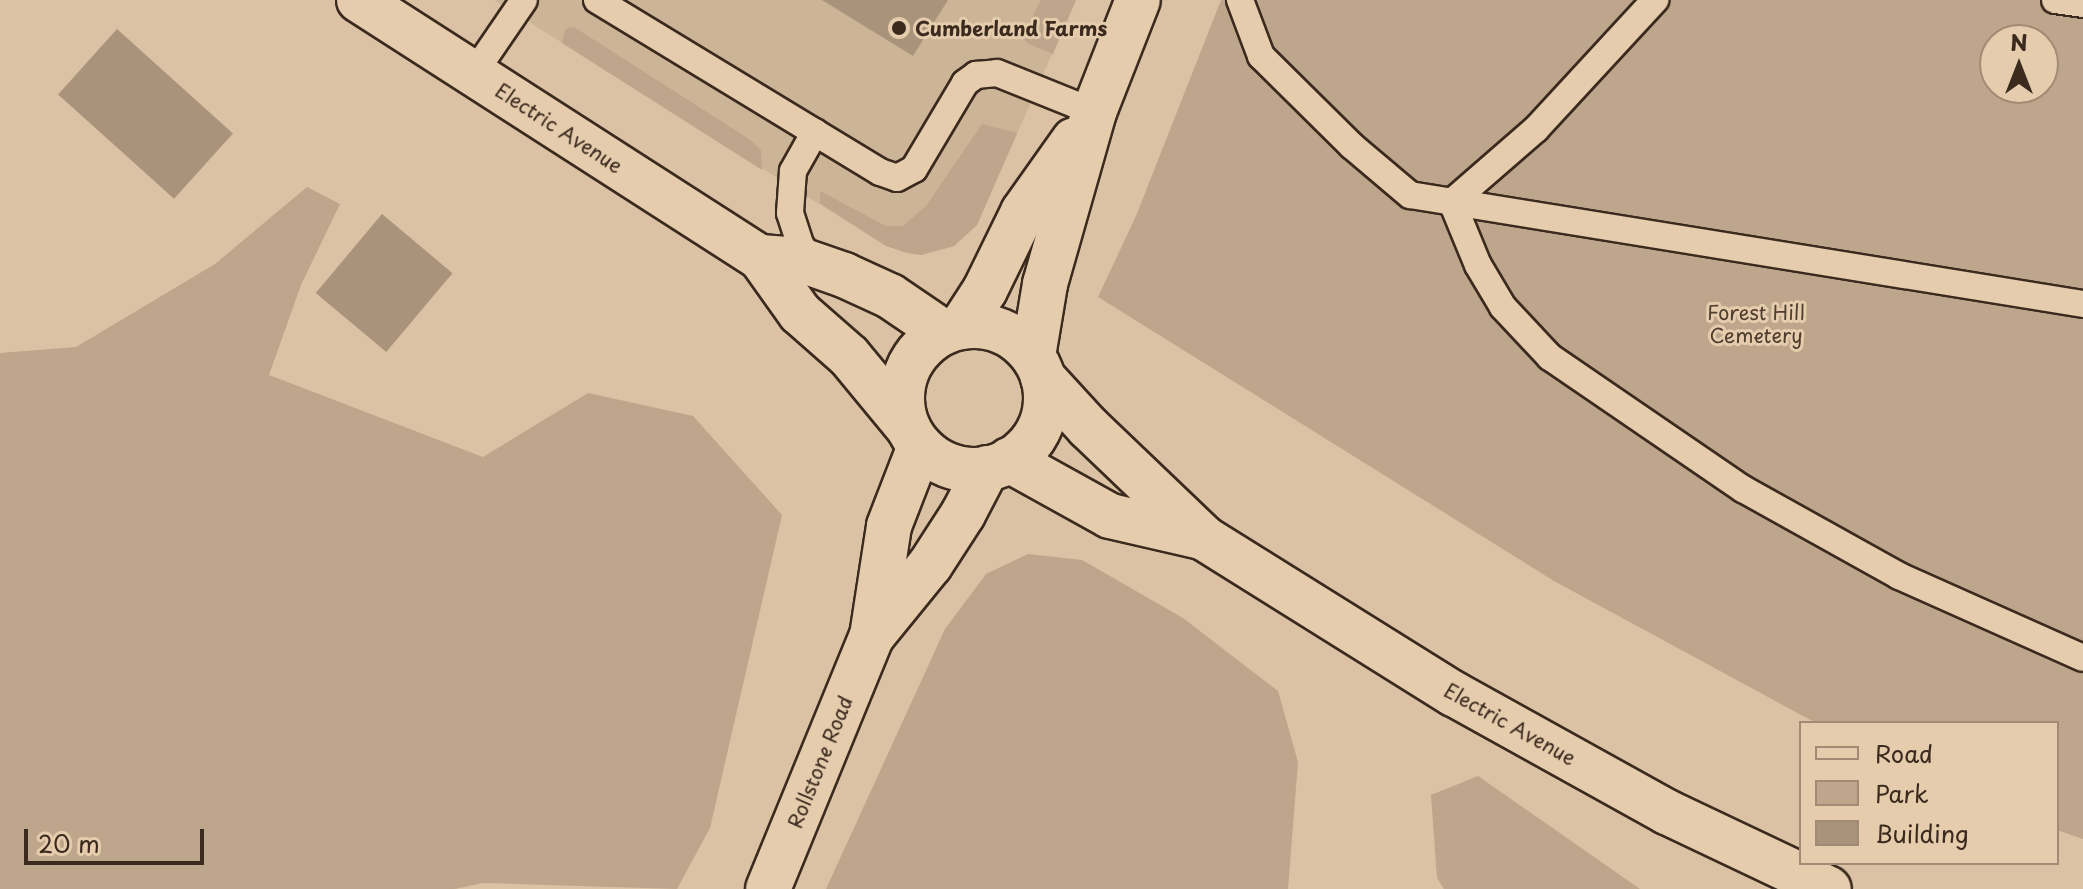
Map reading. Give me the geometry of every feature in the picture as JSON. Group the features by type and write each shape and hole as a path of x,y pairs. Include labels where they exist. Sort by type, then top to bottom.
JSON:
{"main road":[{"name":"Electric Avenue","path":"359,0 760,257 800,313 849,356 914,436"},
{"path":"1038,367 1019,341 1001,331 981,326 952,330 925,344 911,362 903,382 902,404 914,436 940,461 963,469 998,464 1028,445 1041,425 1046,401 1038,367 1045,284 1094,112 1138,0"},
{"path":"952,330 985,290 1023,212 1094,112"},
{"name":"Electric Avenue","path":"760,257 801,260 818,266 890,296 952,330"},
{"name":"Electric Avenue","path":"1038,367 1088,427 1204,538 1454,694 1667,812 1829,889"},
{"name":"Rollstone Road","path":"768,889 872,636 889,526 914,436"},
{"name":"Electric Avenue","path":"998,464 1110,516 1204,538"},
{"name":"Rollstone Road","path":"872,636 930,565 998,464"}],"lane":[{"path":"474,73 524,0"},
{"path":"597,0 897,178 914,169 959,92 976,75 997,73 1094,112"},
{"path":"1240,0 1261,56 1352,146 1410,195 2083,304"},
{"path":"1452,202 1536,129 1655,0"},
{"path":"2055,0 2083,4"},
{"path":"815,132 793,171 790,213 801,246 818,266"},
{"path":"1452,202 1478,265 1503,307 1550,357 1743,489 1899,576 2083,658"}],"shaded area":[{"path":"494,0 1076,0 977,225 954,246 921,255 886,246"}],"green space":[{"path":"1041,0 1076,0 1053,54 1027,43 1022,37"},
{"name":"Forest Hill Cemetery","path":"1221,0 2083,0 2083,839 2059,831 2059,721 1812,721 1554,581 1098,297 1136,216"},
{"path":"574,27 749,139 761,150 762,170 562,43 565,29"},
{"path":"982,124 1017,133 977,225 954,246 921,255 907,253 886,246 820,203 820,191 886,226 903,226 926,206"},
{"path":"307,187 340,204 301,285 269,375 483,457 588,393 693,416 782,515 710,828 677,889 483,883 455,889 0,889 0,353 76,347 215,264"},
{"path":"1028,554 1082,560 1183,618 1278,691 1298,762 1288,889 826,889 945,629 986,574"},
{"path":"1478,776 1640,889 1444,889 1437,878 1431,795"}],"building":[{"name":"Cumberland Farms","path":"822,0 948,0 913,56"},
{"path":"117,29 233,133 174,199 58,94"},
{"path":"382,214 452,273 386,352 316,293"}],"place":[{"name":"Cumberland Farms","path":"899,28"}]}
